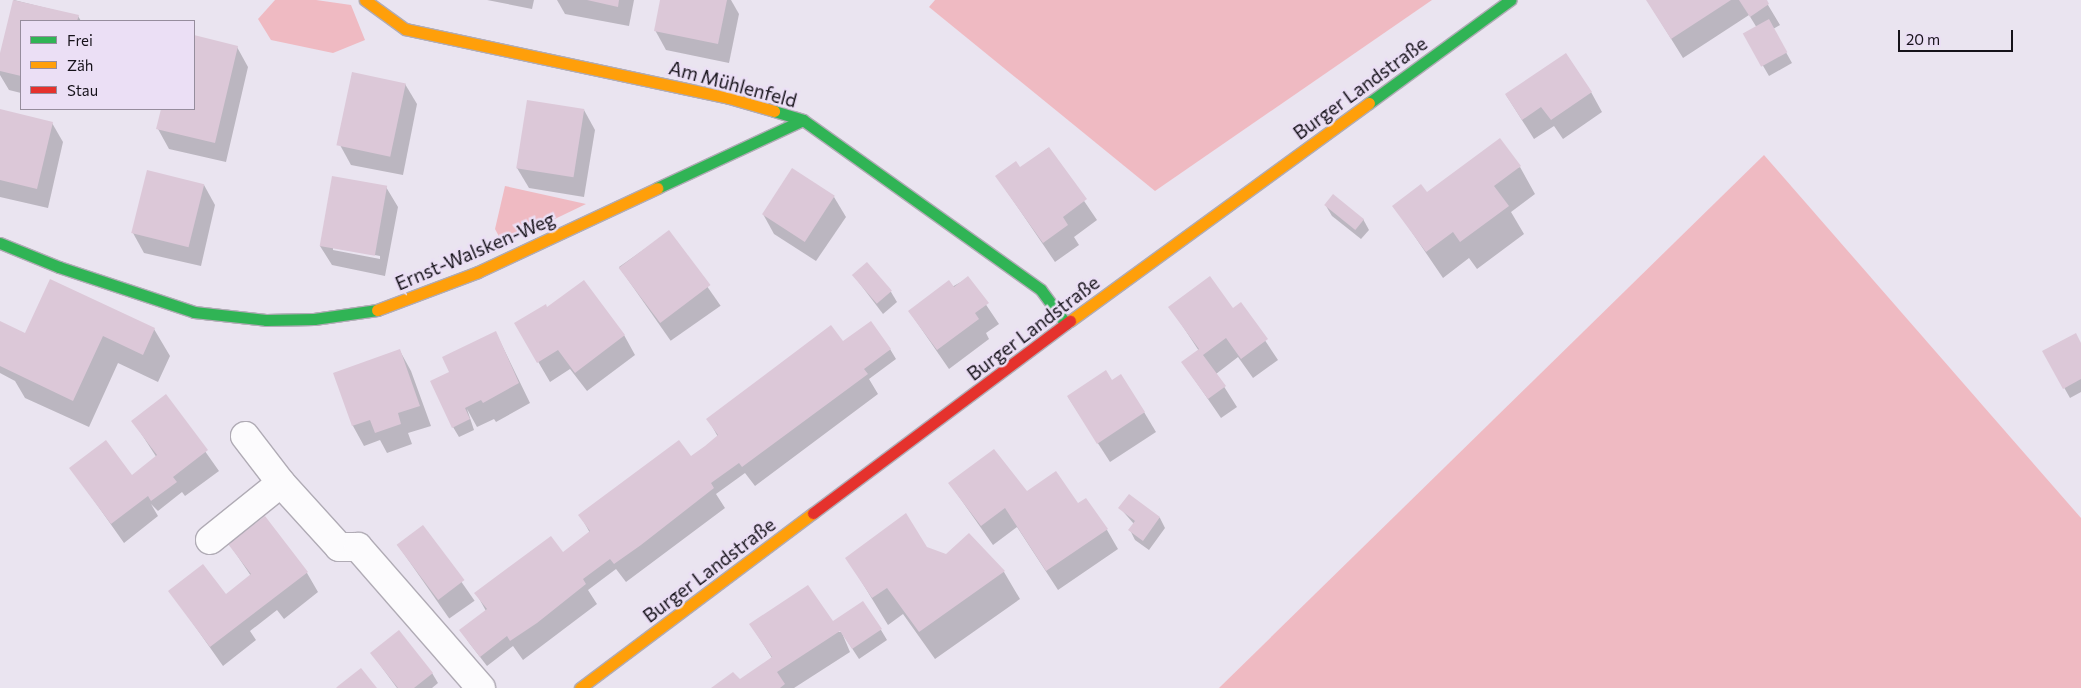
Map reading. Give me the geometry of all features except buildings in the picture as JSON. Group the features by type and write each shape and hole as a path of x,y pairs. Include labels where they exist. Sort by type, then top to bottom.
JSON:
{"street":[{"name":"Am Mühlenfeld","path":"365,0 405,29 729,98 803,120 1041,290 1066,324"},
{"name":"Burger Landstraße","path":"580,688 1066,324 1510,0"},
{"name":"Ernst-Walsken-Weg","path":"0,243 59,267 194,312 266,320 314,319 370,312 436,290 478,272 803,120"},
{"path":"245,436 281,483 339,547 358,547 481,688"},
{"path":"210,540 281,483"}],"shaded area":[{"path":"275,0 316,0 351,5 365,40 333,53 271,40 258,19"},
{"path":"935,0 1432,0 1155,191 929,7"},
{"path":"1764,155 2081,518 2081,688 1219,688"},
{"path":"505,186 586,204 503,244 495,229"}],"traffic: fast":[{"path":"1369,103 1510,0"},
{"path":"774,111 803,120 1041,290 1066,324"},
{"path":"657,188 803,120"},
{"path":"0,243 59,267 194,312 266,320 314,319 377,310"}],"traffic: slow":[{"path":"365,0 405,29 729,98 774,111"},
{"path":"1070,321 1369,103"},
{"path":"377,310 478,272 657,188"},
{"path":"580,688 813,513"}],"traffic: jam":[{"path":"813,513 1070,321"}]}
